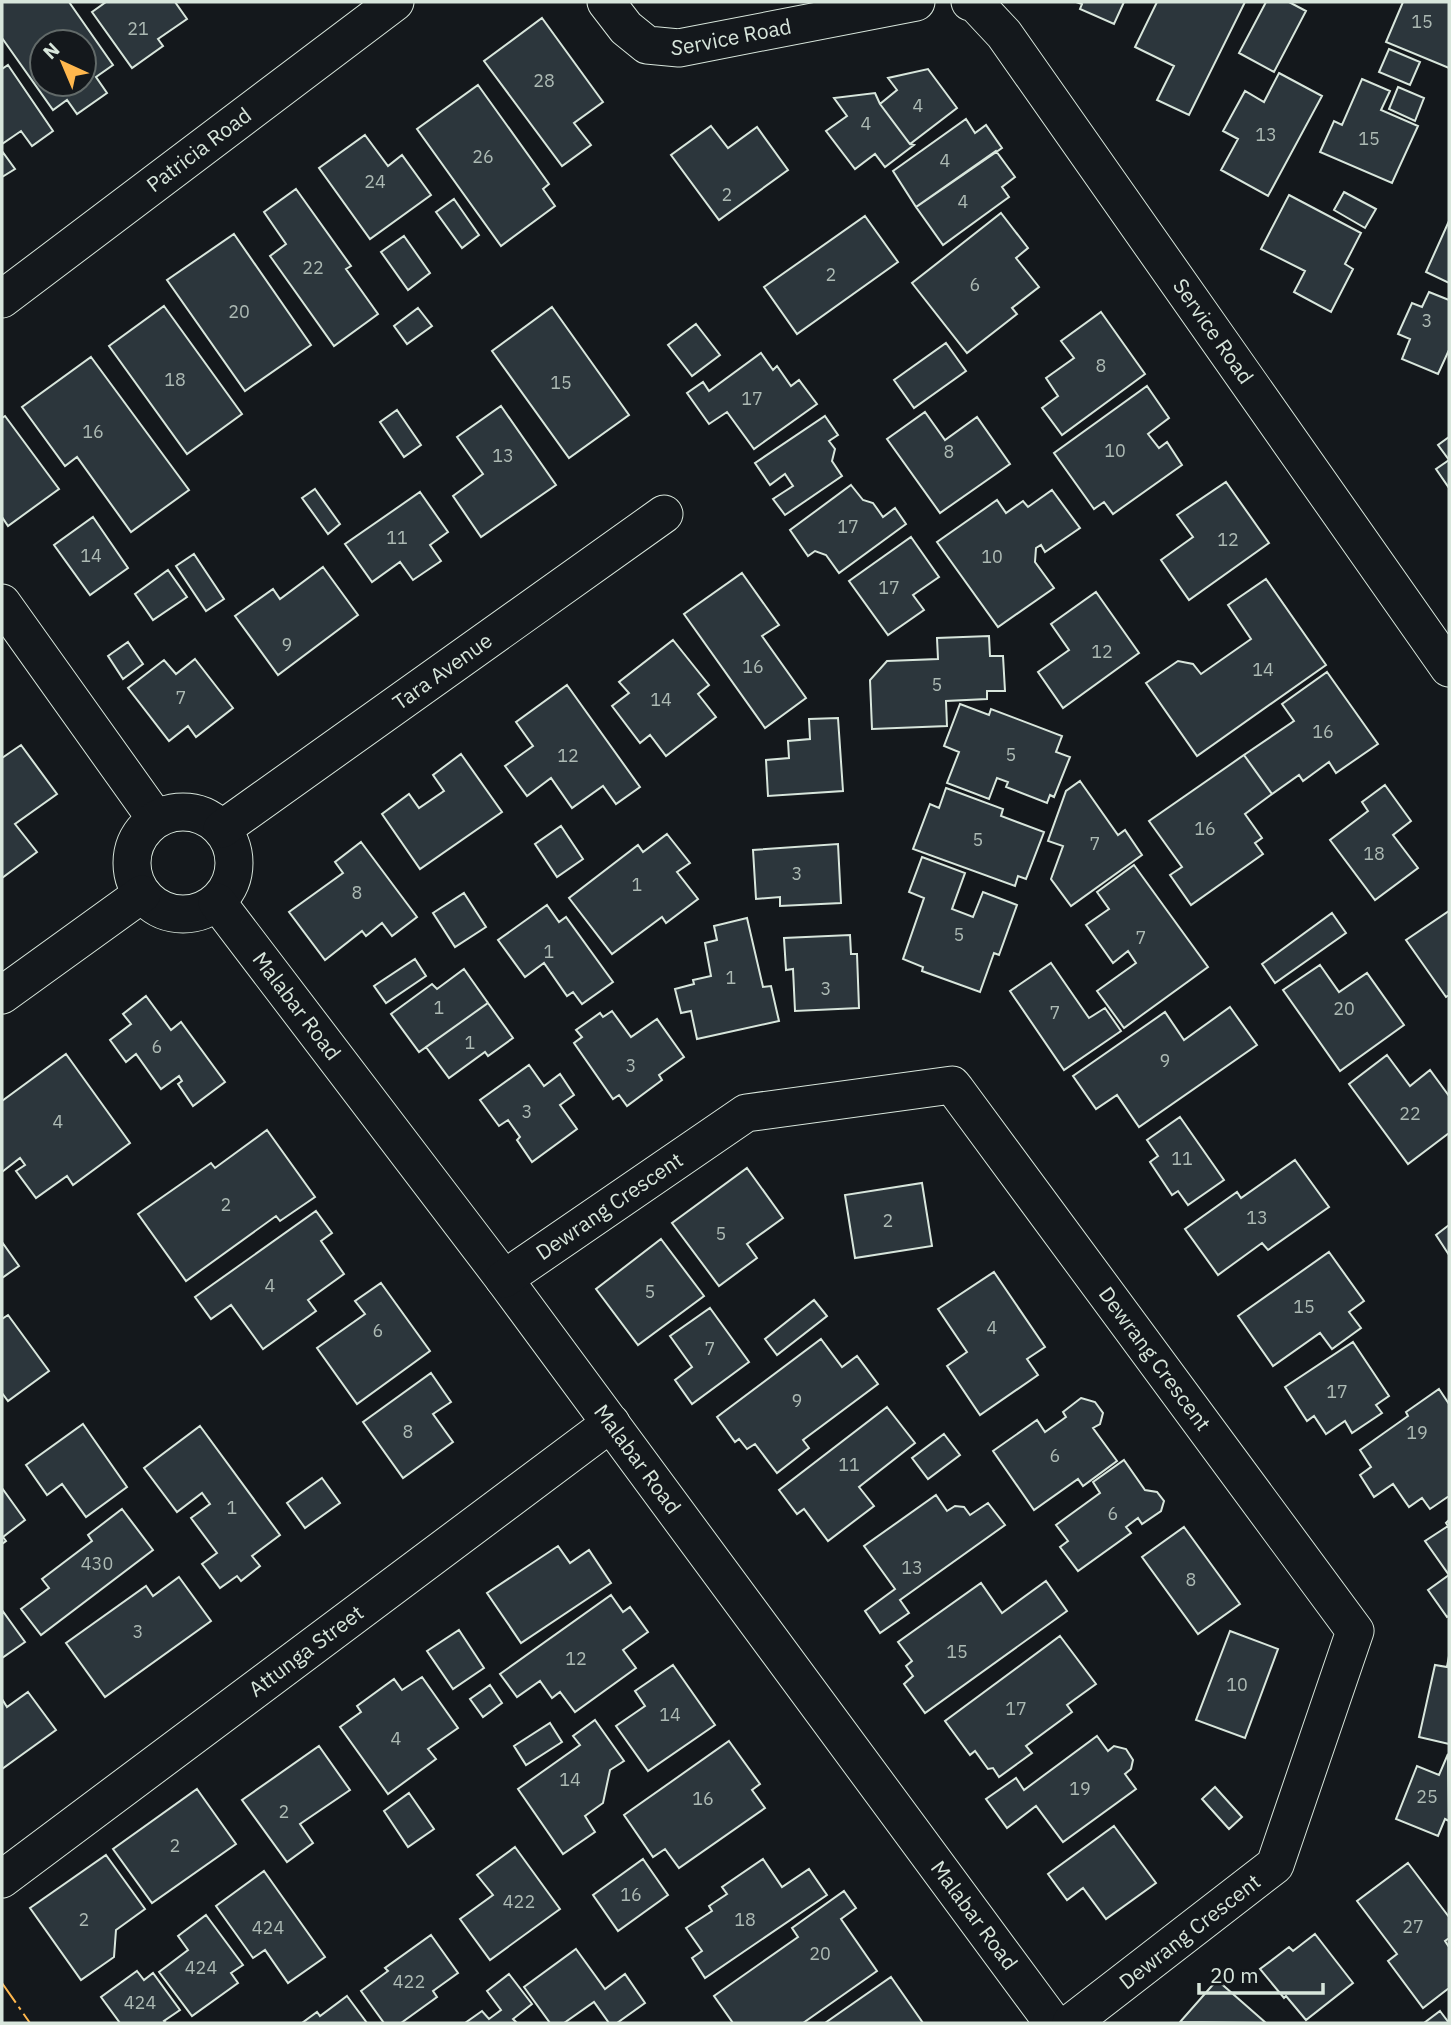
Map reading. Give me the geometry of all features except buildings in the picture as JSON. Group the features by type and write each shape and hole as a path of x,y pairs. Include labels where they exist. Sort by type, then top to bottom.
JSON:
{"street":[{"name":"Patricia Road","path":"2,299 395,2"},
{"name":"Service Road","path":"606,2 626,28 647,45 679,48 916,2"},
{"name":"Service Road","path":"970,2 988,16 1012,45 1449,668"},
{"name":"Tara Avenue","path":"222,830 664,514"},
{"path":"2,603 156,820"},
{"path":"173,813 191,813 208,818 222,830 232,845 234,871 228,888 217,902 190,914 172,913 156,906 142,894 134,878 133,852 140,836 156,820 173,813"},
{"path":"2,995 142,894"},
{"name":"Malabar Road","path":"217,902 504,1279 1053,2023"},
{"name":"Dewrang Crescent","path":"504,1279 525,1262 746,1113 952,1085 956,1090 1354,1631 1275,1866 1072,2023"},
{"name":"Attunga Street","path":"2,1879 611,1423"}],"power":[{"path":"2,1983 30,2023"}]}
